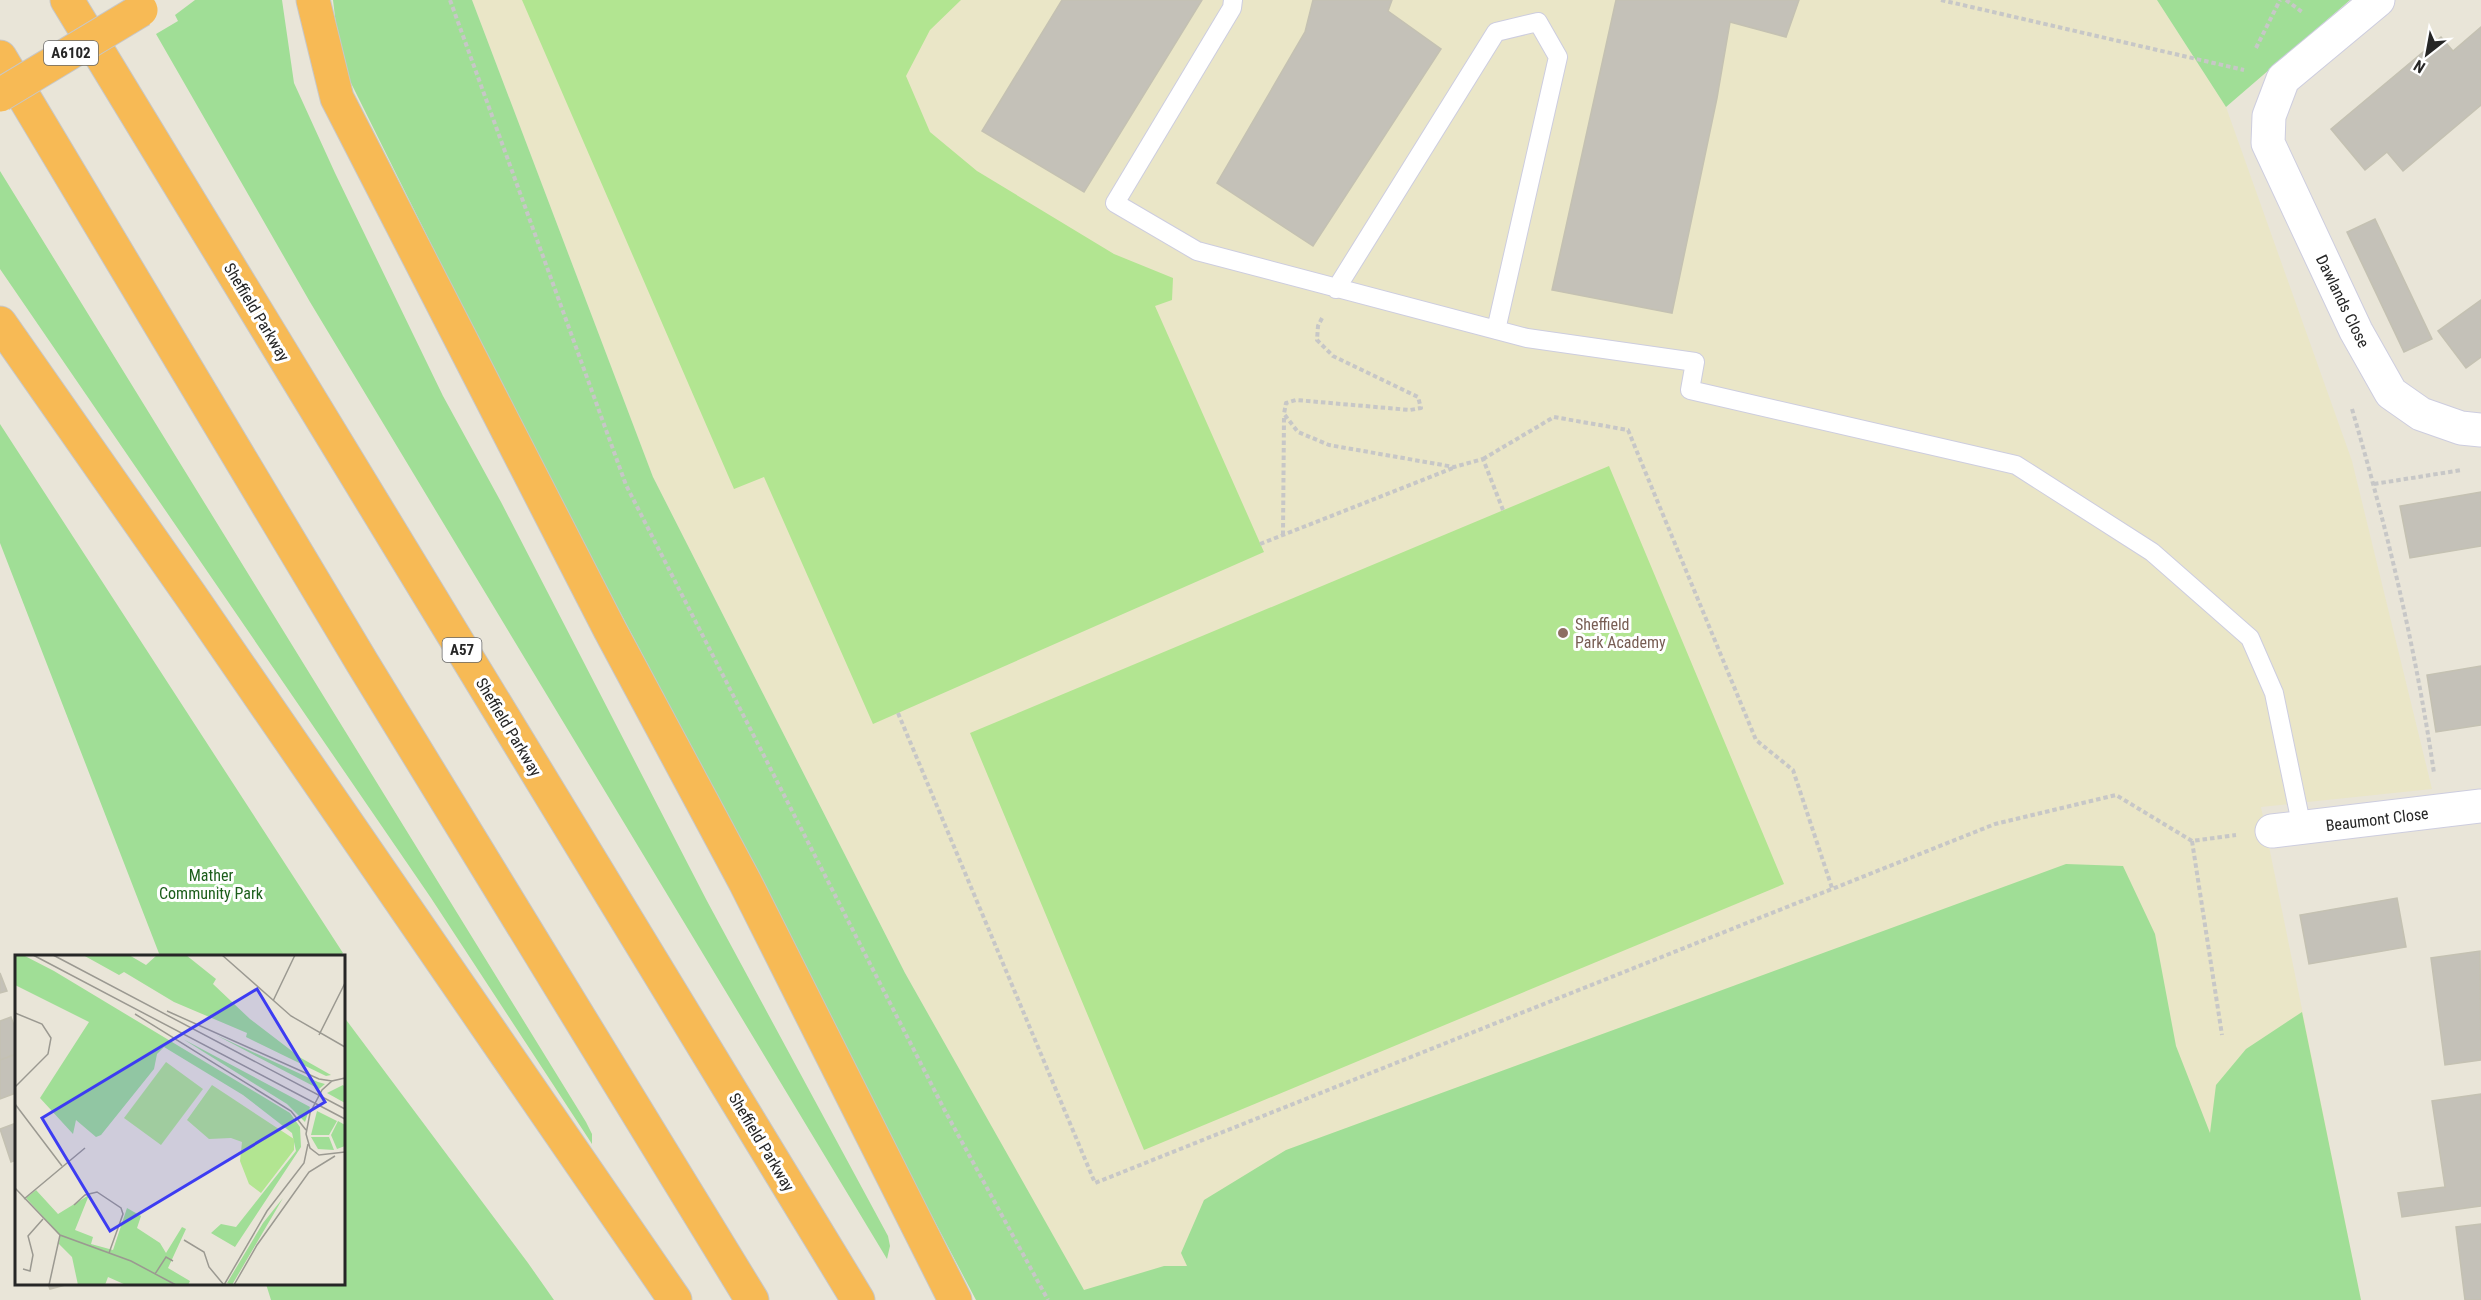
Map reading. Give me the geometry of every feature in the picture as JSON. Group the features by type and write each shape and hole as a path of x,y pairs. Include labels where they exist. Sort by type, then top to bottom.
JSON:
{"highway":[{"name":"Sheffield Parkway","path":"67,0 858,1300"},
{"path":"314,0 337,98 610,630 745,882 955,1300"},
{"name":"A6102","path":"0,95 149,5"},
{"path":"0,57 351,645 752,1300"},
{"path":"0,323 198,605 675,1300"}],"street":[{"path":"2283,79 2378,0"},
{"name":"Dawlands Close","path":"2283,79 2269,116 2268,143 2356,331 2391,393 2421,414 2461,428 2481,430"},
{"name":"Beaumont Close","path":"2287,829 2481,806"}],"lane":[{"path":"1233,0 1232,8 1115,203 1197,251 1527,338 1695,362 1690,390 2016,465 2152,552 2250,638 2274,693 2287,829"},
{"path":"1336,289 1496,32 1538,22 1558,57 1496,330"}],"path":[{"path":"450,0 626,486 945,1109 1048,1300"},
{"path":"1941,0 2283,79"},
{"path":"2255,50 2280,0"},
{"path":"2245,70 2250,60"},
{"path":"1283,535 1286,403 1296,399 1410,410 1421,408 1418,397 1333,356 1317,340 1318,326 1336,289"},
{"path":"2351,406 2374,484 2422,690 2439,811"},
{"path":"1284,414 1298,432 1329,445 1454,467"},
{"path":"1260,544 1454,467 1483,459 1554,417 1628,430 1756,740 1793,770 1832,888"},
{"path":"1483,459 1503,510"},
{"path":"2374,484 2470,468"},
{"path":"898,713 1095,1183 1995,824 2115,795 2192,841 2287,829"},
{"path":"2192,841 2222,1035"}],"shaded area":[{"name":"Sheffield Park Academy","path":"472,0 2157,0 2226,107 2352,461 2432,789 2261,807 2361,1300 1089,1300 905,973 653,477"}],"green space":[{"path":"195,0 282,0 294,83 335,173 443,396 501,502 707,901 888,1236 890,1246 887,1259 310,302 156,34 178,21 175,15"},
{"path":"333,0 472,0 653,477 905,973 1084,1290 1164,1266 1187,1266 1181,1253 1204,1200 1286,1150 2066,864 2123,866 2155,934 2176,1046 2210,1133 2216,1085 2246,1049 2302,1012 2361,1300 976,1300 894,1144 777,909 519,421 350,81 337,33"},
{"path":"522,0 961,0 930,30 906,76 930,132 977,171 1114,254 1173,278 1172,300 1155,306 1264,552 873,724 764,477 734,489"},
{"path":"2157,0 2350,0 2226,107"},
{"path":"0,171 586,1122 592,1134 592,1144 431,898 0,269"},
{"name":"Mather Community Park","path":"0,424 343,953 340,955 160,955 0,543"},
{"path":"1609,466 1784,884 1144,1150 970,733"},
{"path":"345,1018 554,1300 271,1300 266,1285 345,1285"}],"building":[{"path":"1062,0 1202,0 1084,192 982,131"},
{"path":"1313,0 1392,0 1388,11 1441,49 1313,246 1217,183 1305,32"},
{"path":"1616,0 1799,0 1786,37 1730,22 1717,98 1672,313 1552,290"},
{"path":"2481,27 2481,105 2403,171 2387,152 2365,170 2331,129 2441,37 2453,51"},
{"path":"2375,219 2432,339 2404,352 2347,232"},
{"path":"2481,300 2481,357 2466,368 2438,331"},
{"path":"2481,492 2481,546 2410,558 2400,506"},
{"path":"2481,666 2481,725 2436,732 2427,675"},
{"path":"2397,898 2406,947 2309,964 2300,915"},
{"path":"2480,951 2481,1060 2445,1065 2431,958"},
{"path":"0,973 7,991 0,993"},
{"path":"11,1017 15,1028 15,1054 0,1060 0,1021"},
{"path":"15,1054 15,1093 0,1099 0,1060"},
{"path":"2481,1094 2481,1206 2402,1217 2398,1193 2445,1187 2432,1101"},
{"path":"15,1123 15,1160 11,1162 0,1129"},
{"path":"2481,1224 2481,1300 2465,1300 2456,1227"},
{"path":"48,1285 65,1285 50,1289"}],"place":[{"name":"Sheffield Park Academy","path":"1563,633"}]}
